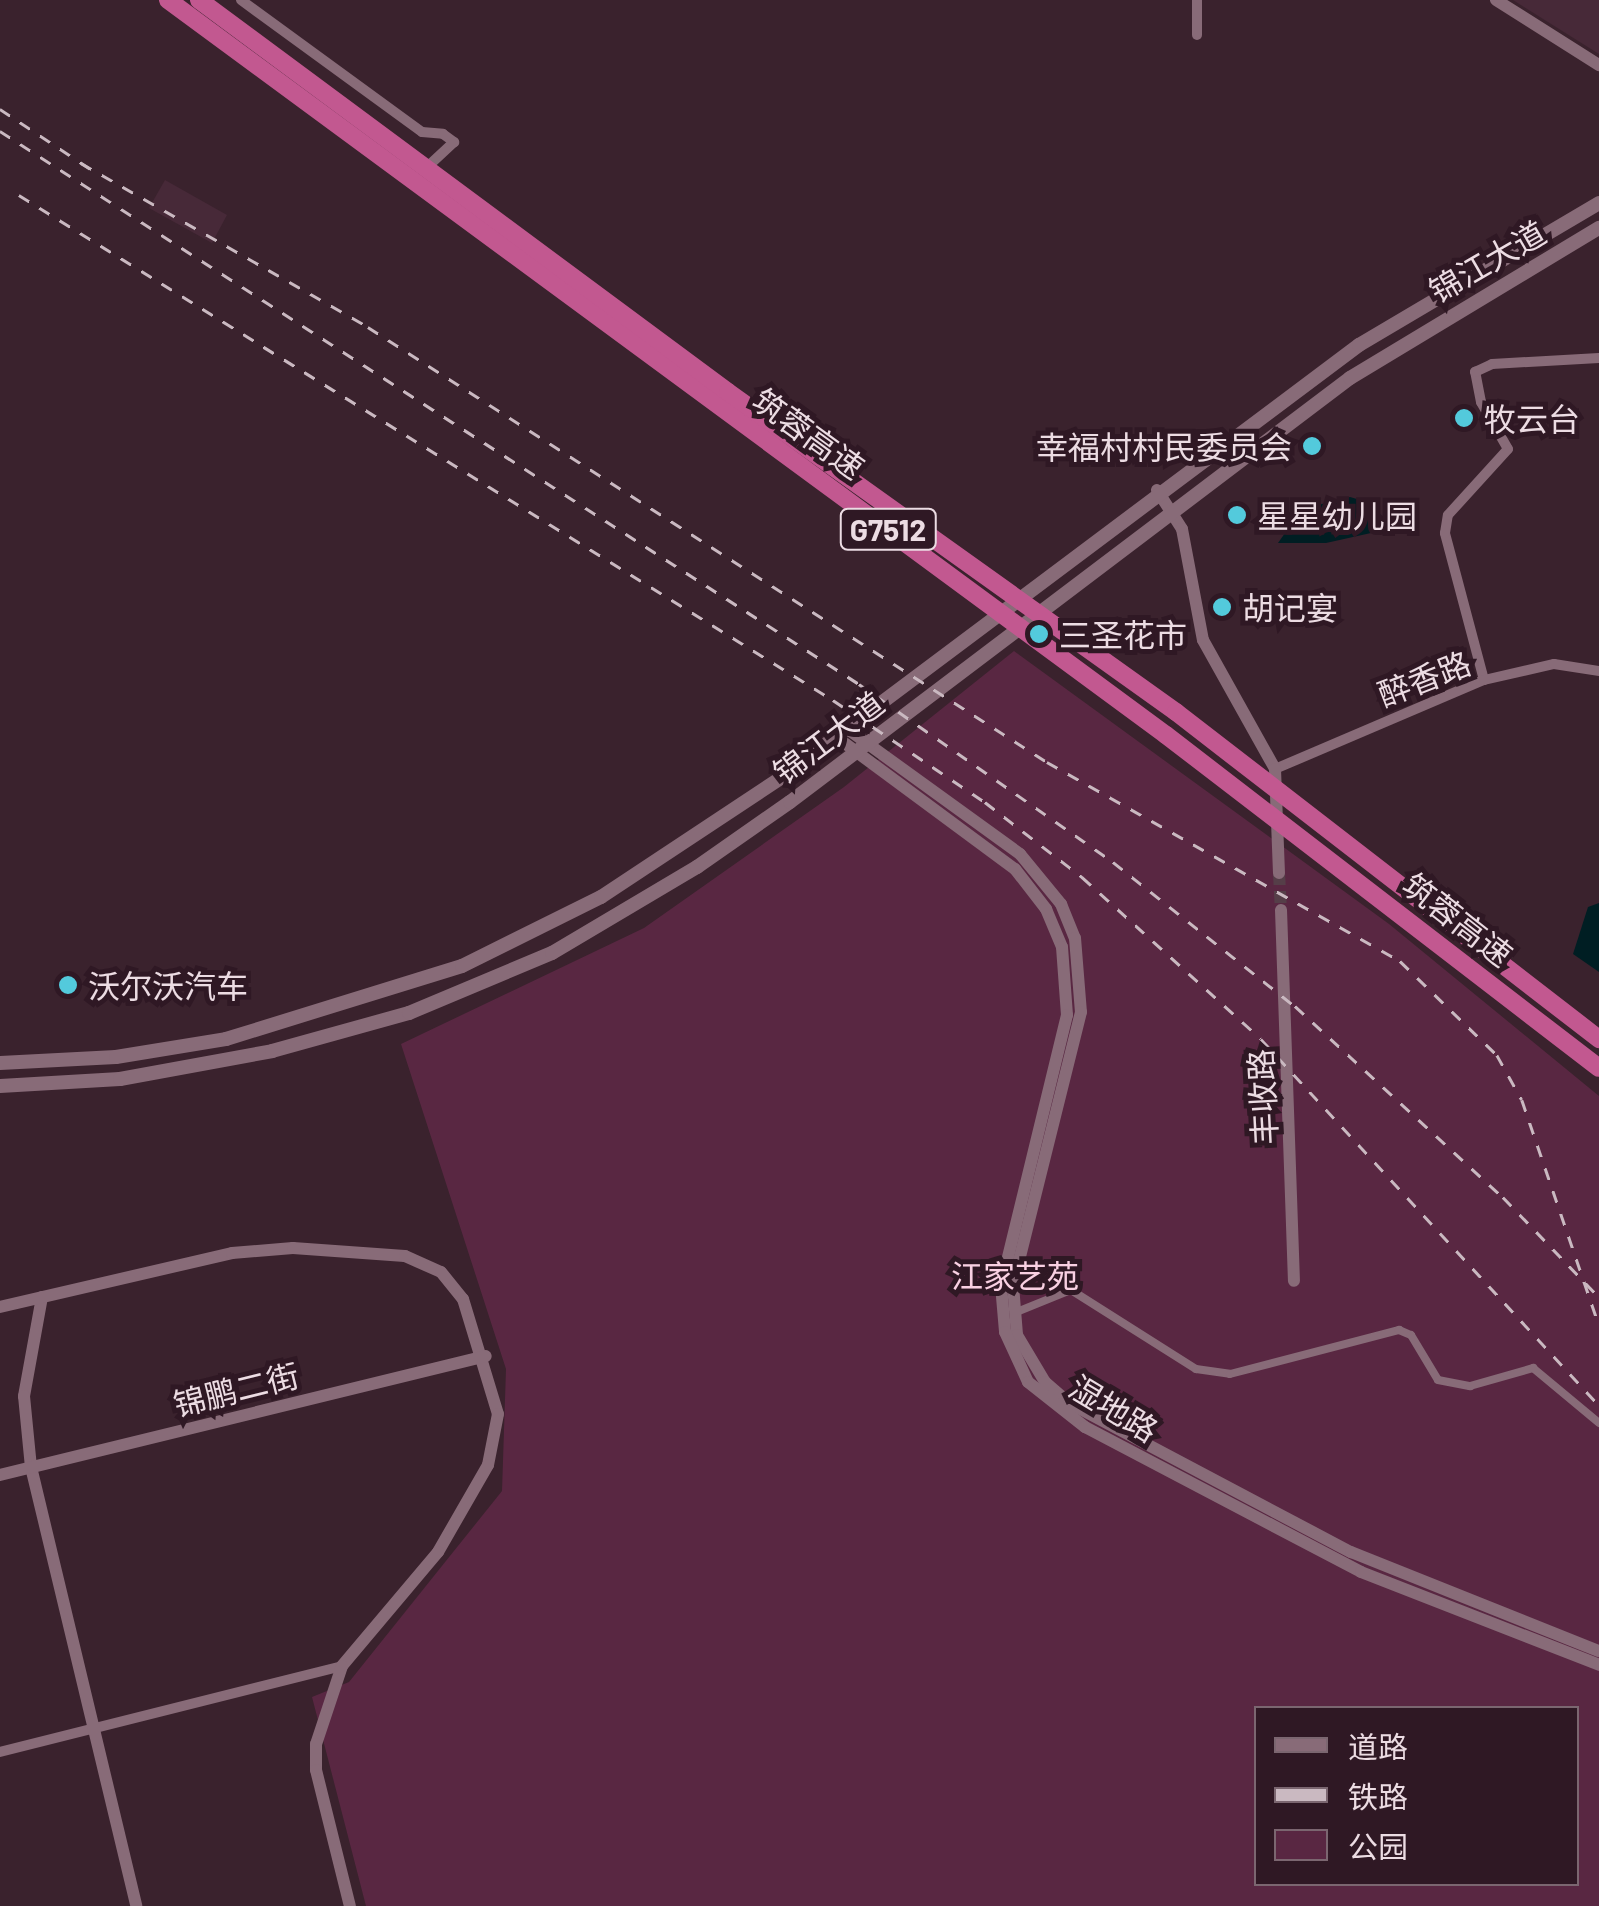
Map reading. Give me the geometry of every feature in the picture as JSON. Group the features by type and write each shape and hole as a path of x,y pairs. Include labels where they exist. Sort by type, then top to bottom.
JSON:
{"highway":[{"name":"筑蓉高速","path":"168,0 1166,734 1599,1068"},
{"name":"筑蓉高速","path":"199,0 728,392 1176,712 1599,1039"}],"main road":[{"name":"锦江大道","path":"0,1063 116,1056 226,1039 462,966 677,852 1157,490 1398,318 1599,203"},
{"name":"锦江大道","path":"0,1086 120,1080 210,1066 346,1032 489,983 631,910 859,747 1400,344 1599,228"}],"street":[{"path":"242,0 422,132 454,142 408,182"},
{"path":"1198,0 1198,35"},
{"path":"1496,0 1599,65"},
{"path":"1484,680 1445,533 1448,515 1508,449 1481,402 1475,372 1492,364 1599,358"},
{"path":"1157,490 1182,529 1203,640 1275,769 1279,873"},
{"name":"醉香路","path":"1275,769 1484,680 1554,664 1599,672"},
{"name":"湿地路","path":"840,732 1015,869 1051,919 1068,996 1053,1101 1010,1313 1028,1382 1085,1427 1361,1572 1599,1665"},
{"name":"丰收路","path":"1280,910 1294,1281"},
{"path":"0,1306 232,1253 356,1248 405,1256 442,1272 463,1299 486,1356 498,1414 488,1465 438,1552 342,1666 326,1704 316,1770 350,1906"},
{"path":"1010,1313 1071,1290 1196,1368 1230,1374 1400,1330 1411,1335 1438,1380 1470,1386 1533,1368 1599,1423"},
{"path":"42,1296 24,1396 31,1467 136,1906"},
{"name":"湿地路","path":"1010,1313 1029,1358 1068,1402 1350,1552 1599,1650"},
{"name":"锦鹏二街","path":"0,1474 486,1356"},
{"path":"0,1752 342,1666"}],"shaded area":[{"path":"1513,0 1599,0 1599,54"},
{"path":"165,180 227,215 212,243 149,208"}],"green space":[{"name":"江家艺苑","path":"1014,651 1389,924 1599,1096 1599,1906 366,1906 312,1697 349,1682 502,1491 506,1369 401,1044 644,928 844,787"}],"water":[{"path":"1350,497 1374,504 1389,529 1326,543 1278,543 1302,509"},
{"path":"1599,903 1599,972 1573,954 1588,907"}],"tunnel":[{"path":"1279,873 1281,910"}],"railway":[{"path":"0,109 92,170"},
{"path":"0,131 859,684 1113,862 1295,1006 1503,1197 1599,1297"},
{"path":"81,163 368,327 1047,762 1400,961 1497,1055 1522,1100 1599,1325"},
{"path":"19,195 833,700 985,802 1082,877 1261,1039 1599,1405"}],"place":[{"name":"牧云台","path":"1464,418"},
{"name":"幸福村村民委员会","path":"1312,446"},
{"name":"星星幼儿园","path":"1237,515"},
{"name":"胡记宴","path":"1222,607"},
{"name":"三圣花市","path":"1039,634"},
{"name":"沃尔沃汽车","path":"68,985"}]}
